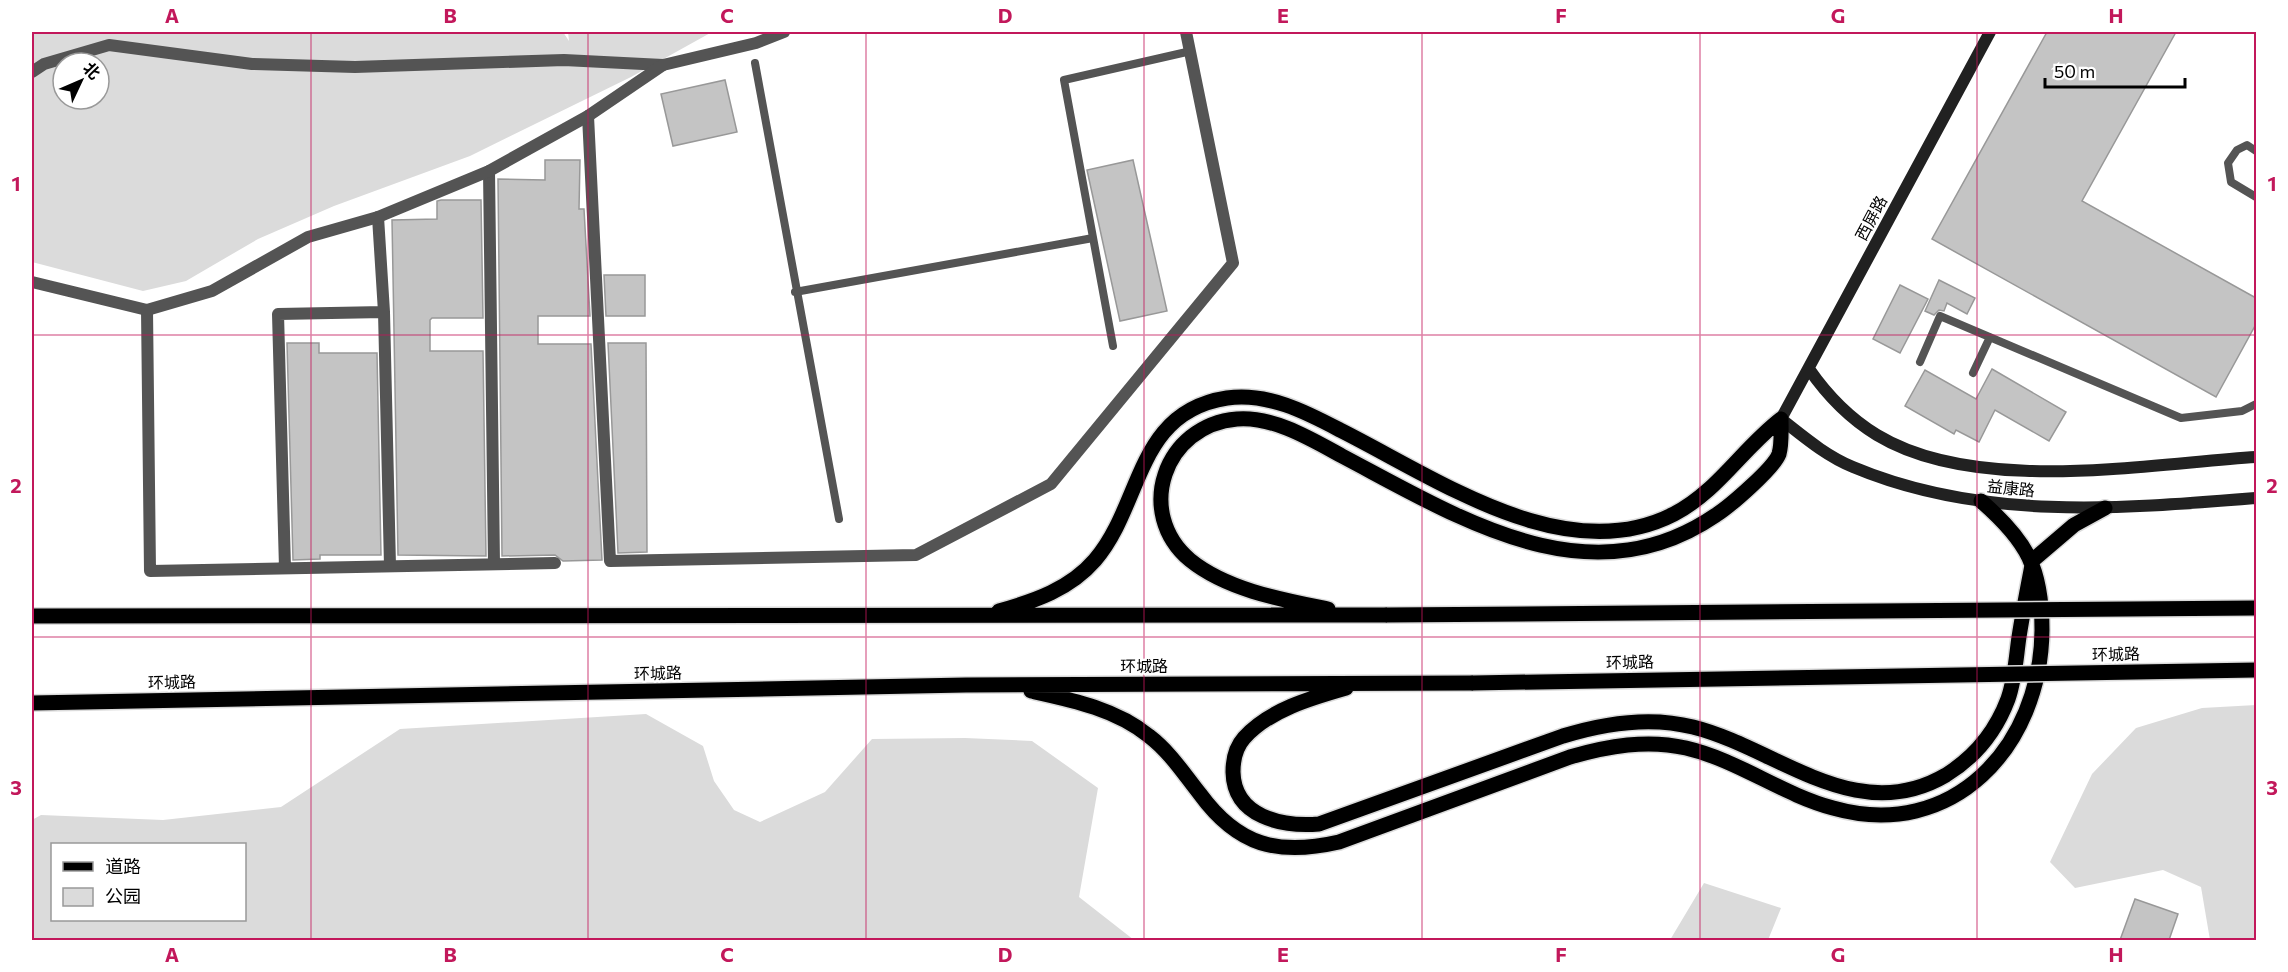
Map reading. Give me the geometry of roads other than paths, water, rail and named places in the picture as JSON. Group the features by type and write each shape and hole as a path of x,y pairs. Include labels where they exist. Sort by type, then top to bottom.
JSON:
{"main road":[{"name":"西屏路","path":"1781,419 1990,32"},
{"name":"益康路","path":"1809,369 1839,405 1875,434 1912,452 1949,462 2004,468 2067,470 2256,457"},
{"path":"984,616 1045,596 1085,570 1110,537 1144,461 1157,439 1181,417 1223,398 1245,396 1280,403 1326,422 1450,486 1503,510 1548,524 1602,531 1640,527 1684,508 1718,480 1757,437 1781,419"},
{"path":"1360,615 1288,600 1234,584 1202,569 1183,554 1168,533 1161,503 1164,477 1178,449 1193,436 1221,422 1243,419 1266,422 1305,437 1457,515 1495,531 1528,542 1568,551 1617,553 1646,548 1672,540 1700,526 1732,503 1779,455 1781,419"},
{"name":"益康路","path":"1781,419 1822,451 1852,467 1916,487 1981,501 2024,506 2105,508 2256,498"},
{"path":"994,685 1078,702 1131,724 1165,750 1209,806 1227,824 1251,840 1278,848 1305,849 1339,842 1570,757 1604,748 1634,744 1674,746 1702,753 1803,798 1833,808 1868,814 1902,813 1931,806 1970,786 2000,758 2016,735 2034,689 2040,650 2041,611 2033,560 2007,526 1981,501"},
{"path":"1367,683 1288,708 1257,726 1242,739 1234,758 1233,774 1237,792 1247,807 1260,816 1281,823 1319,824 1563,736 1599,726 1633,722 1677,724 1707,730 1811,777 1839,787 1869,792 1899,791 1928,783 1955,770 1978,749 1996,724 2012,684 2033,560 2074,525 2105,508"},
{"path":"32,616 1388,615 2256,608"},
{"name":"环城路","path":"32,703 966,685 1473,683 2256,670"}],"street":[{"path":"32,72 44,64 109,45 252,64 356,67 564,60 663,65 756,43 784,32"},
{"path":"588,116 610,561 916,555 1051,484 1233,263 1186,32"},
{"path":"32,282 147,310 212,291 308,237 378,217 489,171 588,116 663,65"},
{"path":"489,171 494,564"},
{"path":"378,217 384,312 390,566"},
{"path":"147,310 150,571 555,563"},
{"path":"285,568 278,314 384,312"}],"lane":[{"path":"1113,346 1064,80 1191,51"},
{"path":"755,63 795,292 839,519"},
{"path":"2256,151 2247,145 2237,150 2228,163 2231,182 2256,197"},
{"path":"795,292 1093,238"},
{"path":"1920,362 1940,316 2181,418 2242,411 2256,404"},
{"path":"1973,373 1990,337"}]}
